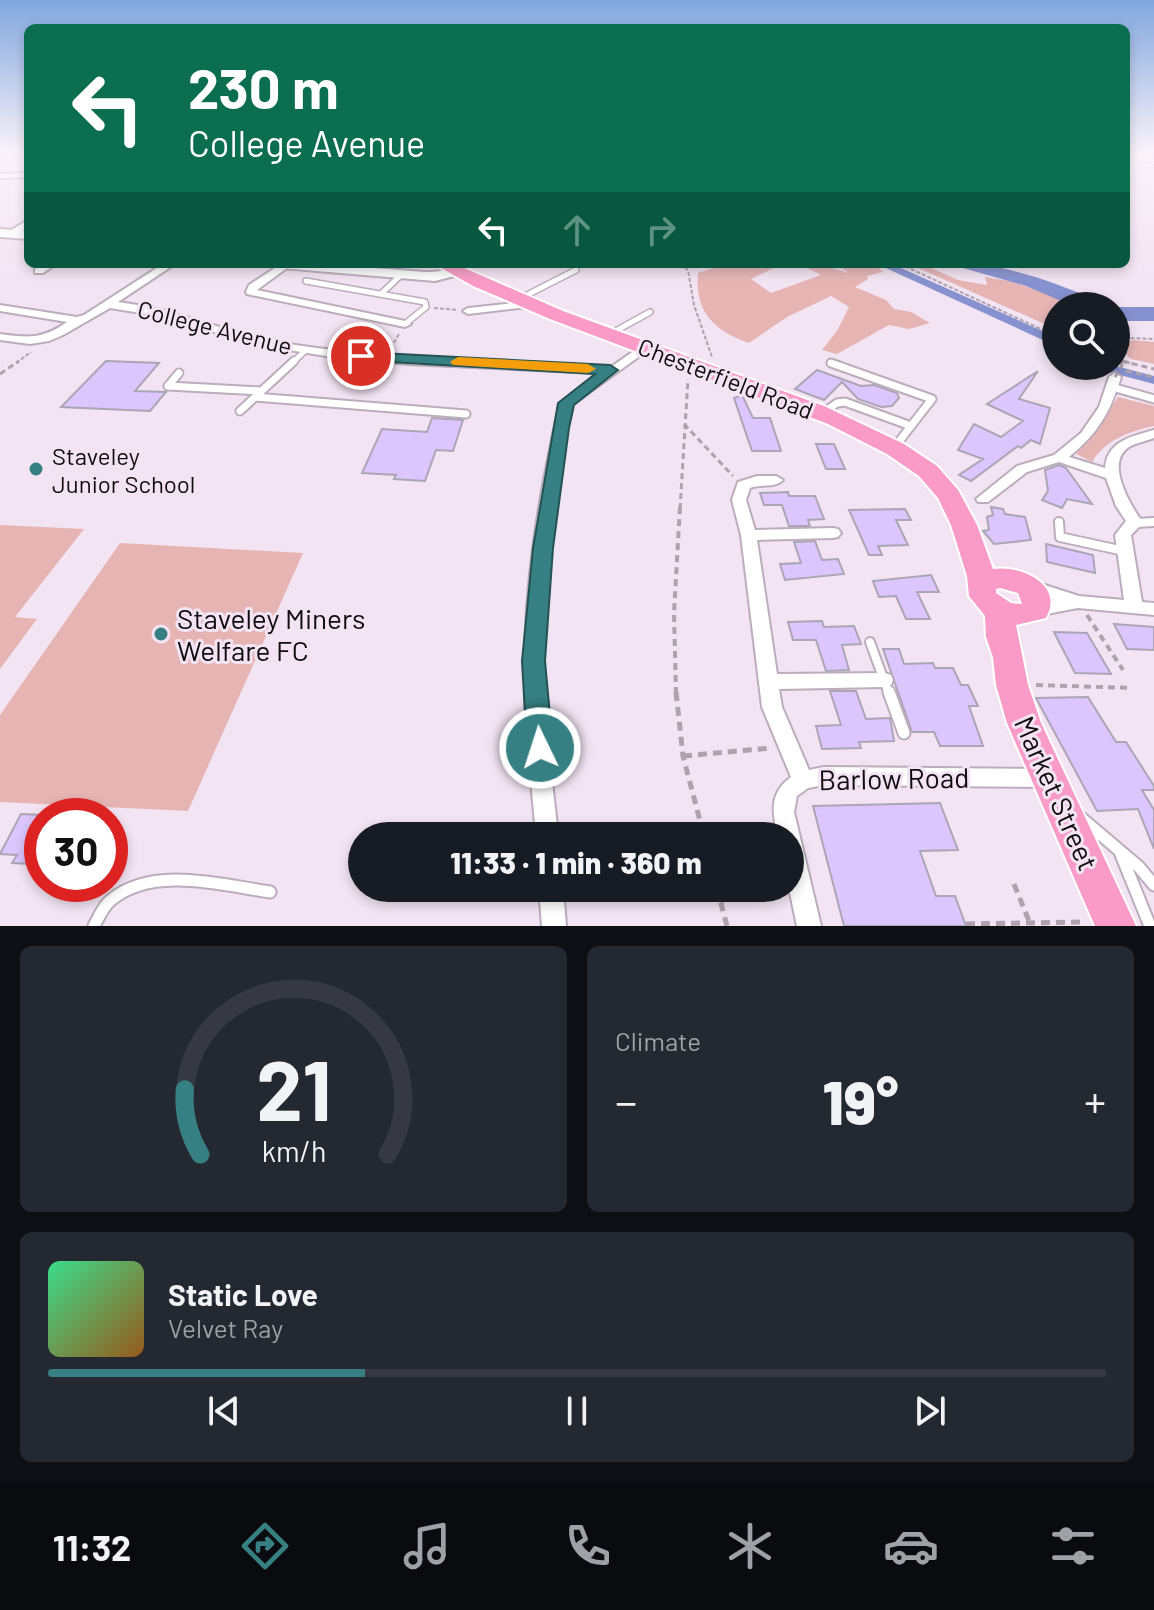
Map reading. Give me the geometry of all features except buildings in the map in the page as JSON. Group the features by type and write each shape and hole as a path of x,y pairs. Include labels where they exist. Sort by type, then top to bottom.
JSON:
{"highway":[{"name":"Chesterfield Road","path":"451,268 525,301 822,414 917,462 945,486 972,541 986,600 1000,610"},
{"name":"Chesterfield Road","path":"972,541 1028,597"},
{"path":"983,583 990,578 1028,597"},
{"path":"1000,610 1012,614 1028,597"},
{"path":"1010,671 1028,597"},
{"name":"Market Street","path":"1000,610 1001,637 1024,723 1126,925"}],"street":[{"path":"5,233 24,225"},
{"path":"39,271 44,268"},
{"path":"0,307 75,320 88,317 164,268"},
{"path":"279,268 253,287 251,292 405,324"},
{"path":"331,268 440,278 451,268"},
{"path":"0,307 12,299"},
{"path":"468,311 525,301"},
{"name":"College Avenue","path":"107,304 191,319 283,347 385,358 610,370"},
{"path":"3,340 40,340 57,334 75,320"},
{"path":"546,822 533,661 543,548 566,403 645,348"},
{"path":"983,499 1022,469 1059,458 1086,436 1105,407 1114,380"},
{"path":"1134,608 1123,535 1135,523 1123,506 1112,475 1113,457 1124,444 1154,434"},
{"path":"1059,458 1112,475"},
{"path":"776,480 757,480 743,485 739,500 749,535 772,707 803,780"},
{"path":"749,535 833,533"},
{"path":"1028,597 1078,602"},
{"path":"1028,597 1154,609"},
{"path":"769,682 884,680"},
{"name":"Barlow Road","path":"785,822 783,812 788,791 803,780 824,776 1055,789"},
{"path":"552,902 554,926"},
{"name":"Barlow Road","path":"803,902 809,926"}],"lane":[{"path":"525,301 576,270"},
{"path":"382,293 402,274"},
{"path":"306,281 422,300 426,307 405,324"},
{"path":"612,333 650,312"},
{"path":"240,411 306,350"},
{"path":"831,363 932,399 894,448"},
{"path":"179,373 168,386 261,391"},
{"path":"1129,380 1154,399"},
{"path":"255,397 466,414"},
{"path":"822,414 837,403 845,402 911,426"},
{"path":"1059,522 1060,537 1126,551"},
{"path":"1135,523 1154,522"},
{"path":"870,642 904,733"},
{"path":"1055,789 1154,885"},
{"path":"1119,850 1126,925"},
{"path":"94,926 109,900 132,887 156,882 201,883 270,892"}],"path":[{"path":"685,268 694,305 712,356 697,366 686,385 674,613 676,703 683,756 700,822"},
{"path":"909,268 1042,330"},
{"path":"426,307 468,311"},
{"path":"385,358 405,324"},
{"path":"0,374 57,334"},
{"path":"1130,338 1154,339"},
{"path":"1130,370 1154,369"},
{"path":"1130,373 1154,377"},
{"path":"684,424 743,485"},
{"path":"1078,602 1123,670"},
{"path":"1010,671 1132,688"},
{"path":"683,756 789,747"},
{"path":"1014,884 1031,924"},
{"path":"721,902 727,926"},
{"path":"966,924 1126,925"}],"shaded area":[{"path":"714,268 774,268 751,279 771,293 821,275 807,268 832,268 849,273 842,268 879,268 883,272 867,276 868,279 855,287 886,300 894,309 911,312 930,323 909,329 889,325 837,354 822,350 837,331 849,307 831,296 787,317 749,343 716,326 709,318 699,298 698,273"},
{"path":"918,268 931,268 958,280 987,285 985,277 1042,292 1042,323"},
{"path":"1130,341 1154,342 1154,364 1130,358"},
{"path":"1118,397 1154,406 1154,426 1119,438 1097,454 1092,462 1076,454 1098,428"},
{"path":"0,525 84,529 15,617 37,619 0,669"},
{"name":"Staveley Miners Welfare FC","path":"120,543 303,553 188,811 128,808 128,798 24,798 24,803 0,802 0,715"}],"waterway":[{"path":"892,268 1042,336"},
{"path":"984,268 1058,292"},
{"path":"1130,315 1154,314"},
{"path":"1130,374 1154,380"}],"slow traffic":[{"path":"458,362 588,369"}],"place":[{"name":"Staveley Junior School","path":"36,469"},
{"name":"Staveley Miners Welfare FC","path":"161,634"}],"route":[{"path":"361,356 610,370 566,403 560,428 543,548 533,661 540,748"}]}
